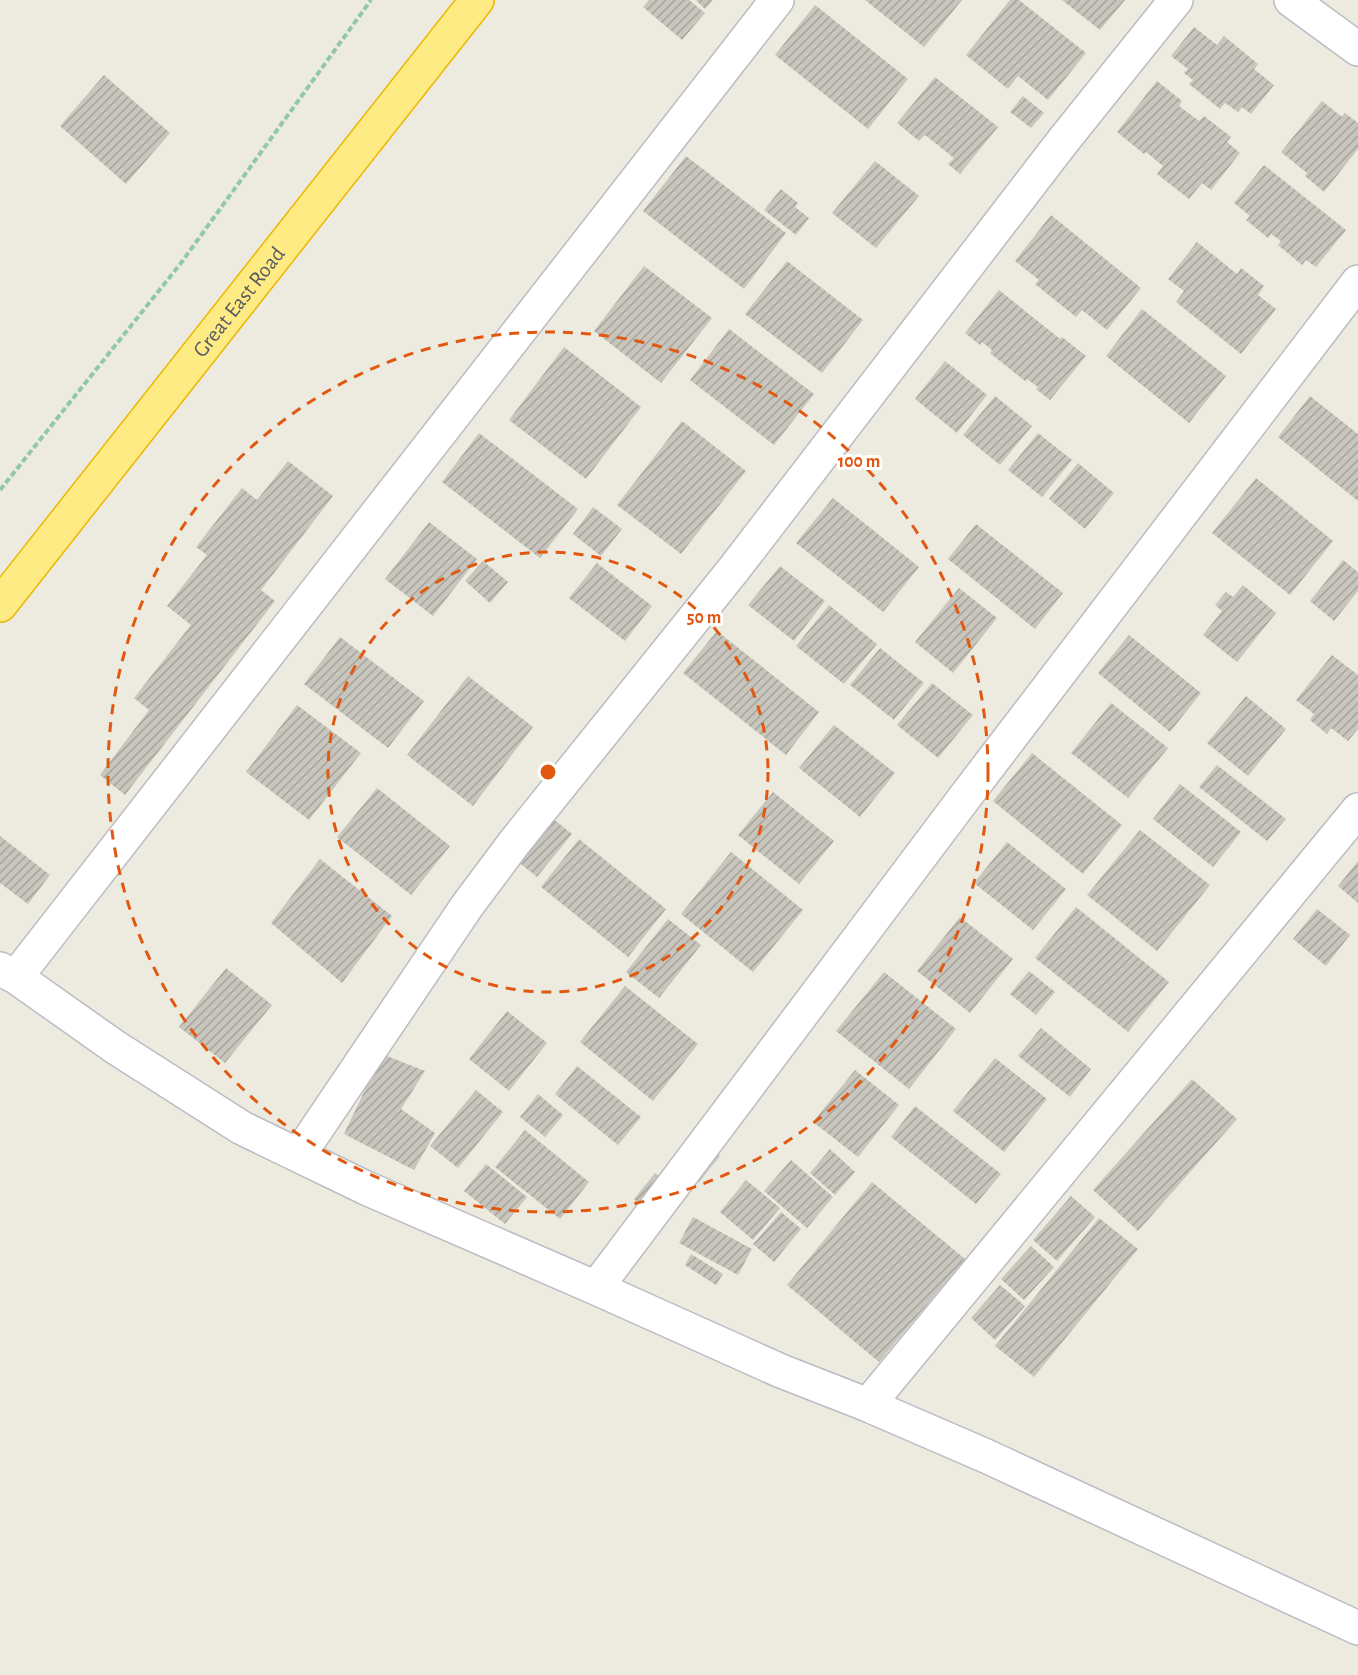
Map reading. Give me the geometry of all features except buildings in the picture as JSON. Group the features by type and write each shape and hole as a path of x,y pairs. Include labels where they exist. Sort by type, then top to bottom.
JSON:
{"highway":[{"name":"Great East Road","path":"0,605 477,0"}],"street":[{"path":"777,0 8,973 115,1047 242,1128 366,1188 781,1371 868,1405 986,1456 1358,1628"},
{"path":"299,1155 467,906 514,843 734,569 1063,141 1176,0"},
{"path":"1291,0 1358,49"},
{"path":"596,1288 961,802 1358,282"},
{"path":"868,1405 1358,810"}],"path":[{"path":"0,490 181,262 371,0"}]}
